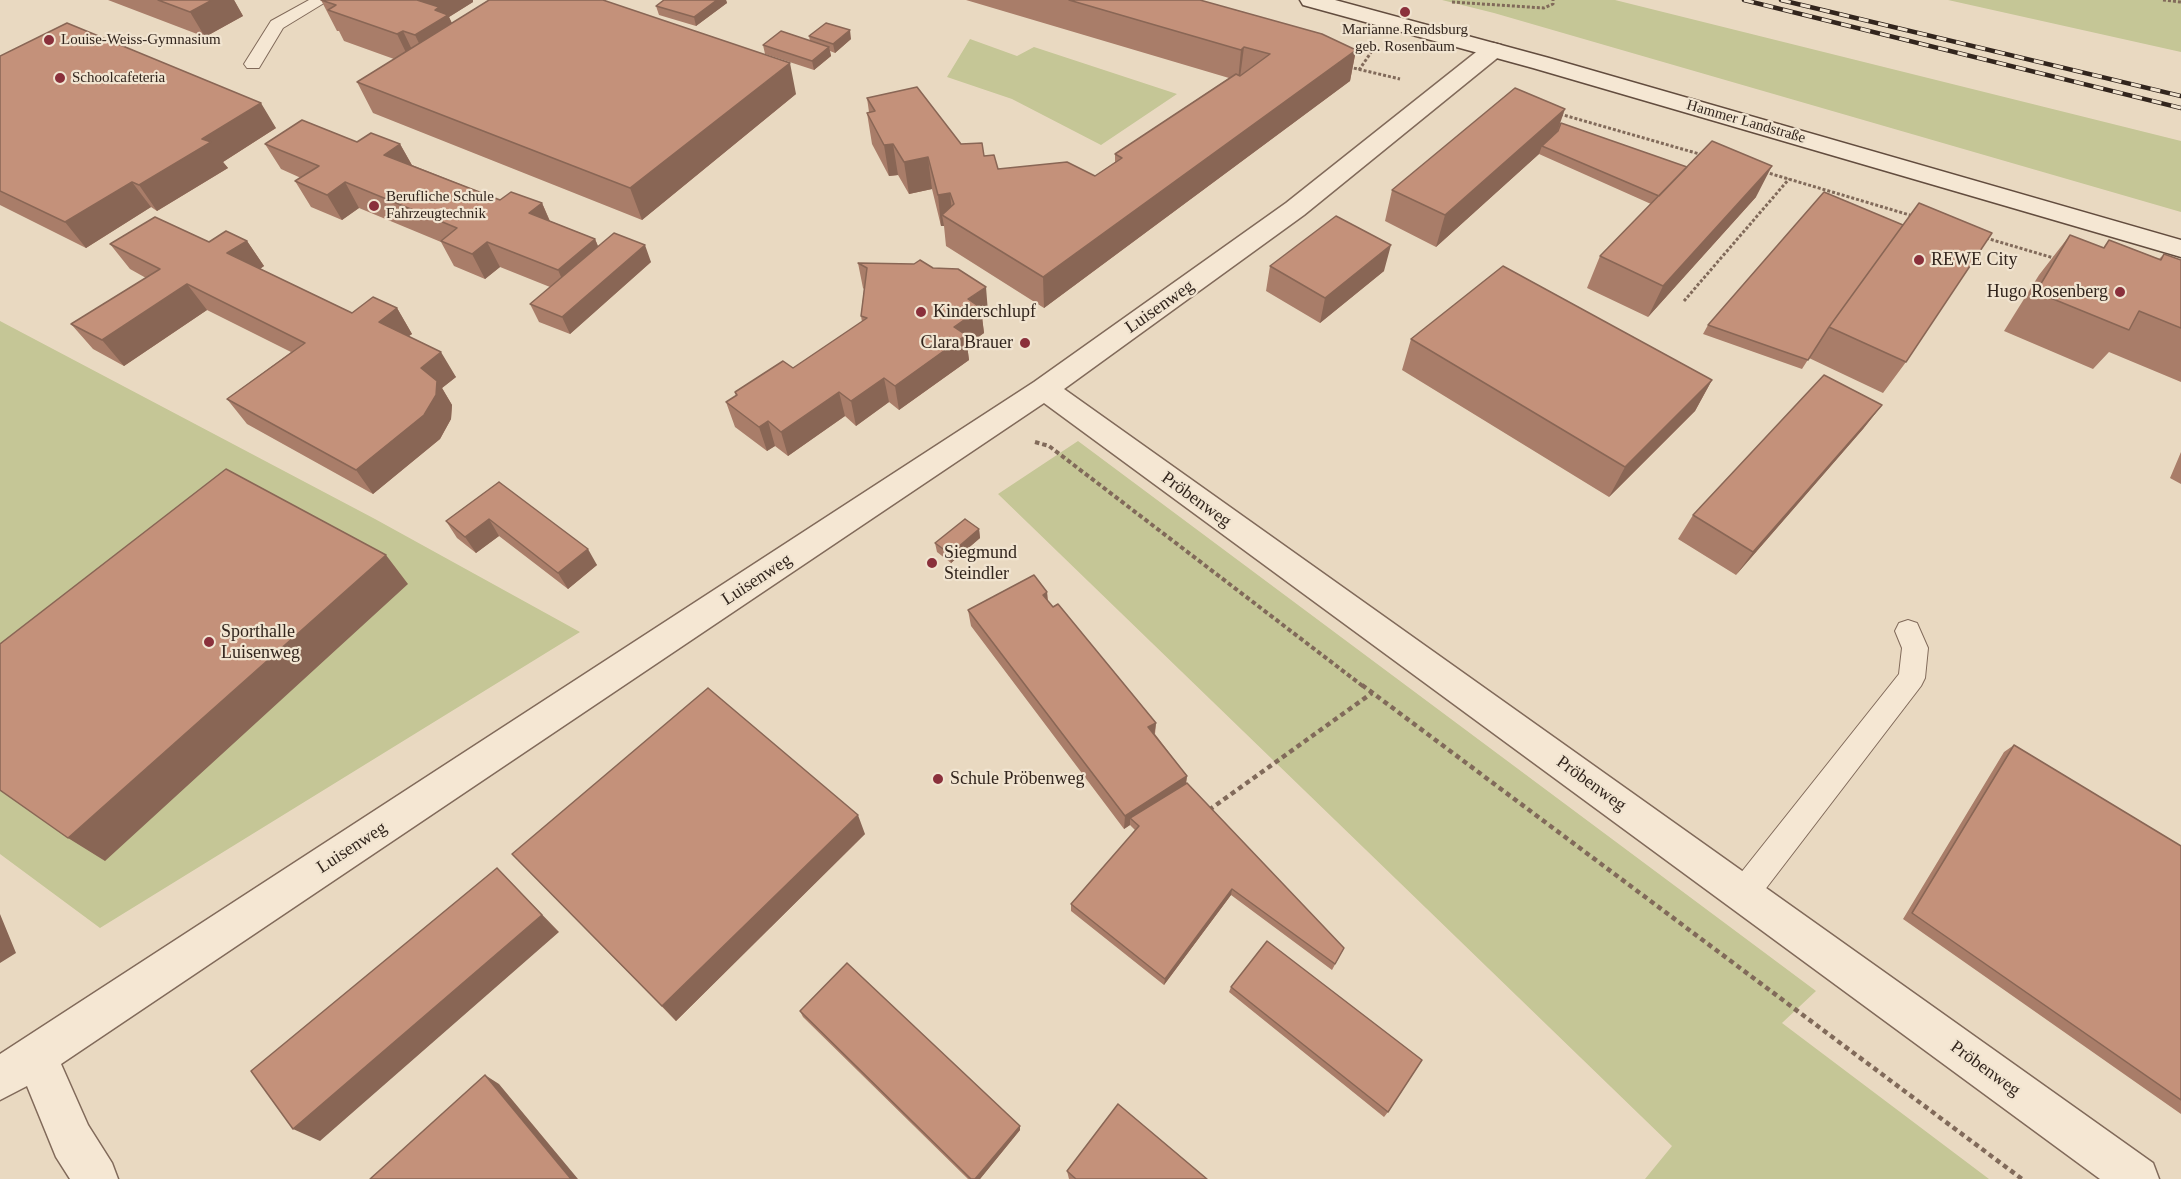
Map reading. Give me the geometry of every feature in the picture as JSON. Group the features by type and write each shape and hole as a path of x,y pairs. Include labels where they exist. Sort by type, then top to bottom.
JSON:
{"street":[{"name":"Hammer Landstraße","path":"1311,0 1493,50 2181,249"},
{"name":"Luisenweg","path":"0,1079 1044,389 1295,209 1493,50"},
{"name":"Pröbenweg","path":"1044,389 2137,1179"},
{"path":"36,1056 72,1141 96,1179"}],"lane":[{"path":"253,64 277,25 321,0"},
{"path":"1743,894 1912,678 1915,648 1908,631"}],"path":[{"path":"2163,0 2181,3"},
{"path":"1347,67 1358,70"},
{"path":"1553,112 1712,157"},
{"path":"1757,170 1921,219"},
{"path":"1684,301 1790,179"},
{"path":"1863,209 1868,203"},
{"path":"1985,238 2067,262"},
{"path":"988,427 1049,446 1372,693 2022,1179"},
{"path":"1206,812 1372,693"}],"green space":[{"path":"1442,0 1615,0 2181,141 2181,212 1494,13"},
{"path":"1948,0 2181,0 2181,52"},
{"path":"970,39 1017,56 1034,47 1177,94 1101,145 1012,99 947,77"},
{"path":"0,321 375,519 580,632 100,928 0,854"},
{"path":"1078,441 1816,991 1782,1023 1989,1179 1645,1179 1672,1146 998,494"}],"building":[{"path":"158,0 212,0 190,12"},
{"path":"321,0 417,0 439,7 435,10 448,15 415,35 403,31 397,34 328,10 336,5"},
{"path":"489,0 603,0 790,63 630,188 357,82"},
{"path":"664,0 717,0 694,17 656,6"},
{"path":"1069,0 1200,0 1322,34 1356,50 1043,277 942,215 954,204 950,193 938,195 928,157 904,162 893,144 884,145 867,113 875,111 867,98 917,87 961,144 982,143 984,156 994,155 998,169 1067,162 1095,176 1122,158 1115,154 1236,74 1240,76 1270,54 1244,47 1241,50"},
{"path":"67,23 261,103 202,139 211,142 139,185 132,182 65,222 0,191 0,56"},
{"path":"826,23 850,30 833,44 809,36"},
{"path":"781,31 829,47 812,61 763,45"},
{"path":"1515,88 1565,109 1445,215 1392,190"},
{"path":"302,120 357,142 371,133 400,144 384,155 500,200 511,192 542,203 529,213 595,239 558,270 487,242 472,254 441,241 457,228 345,182 327,195 295,181 319,166 265,144"},
{"path":"1561,123 1687,167 1659,196 1542,146 1558,131"},
{"path":"1712,141 1772,166 1663,286 1600,256"},
{"path":"1824,192 1903,225 1829,327 1808,360 1708,325"},
{"path":"1919,203 1992,233 1906,362 1829,327"},
{"path":"1336,216 1391,245 1325,298 1270,266"},
{"path":"155,217 209,242 226,231 247,241 227,253 352,313 373,297 397,308 379,322 441,352 421,368 437,381 436,395 424,415 356,470 227,399 305,343 187,284 102,340 71,324 160,269 110,244"},
{"path":"614,233 645,245 562,317 530,304"},
{"path":"2070,235 2104,248 2109,240 2161,260 2164,254 2181,260 2181,328 2139,311 2129,330 2036,292"},
{"path":"920,260 933,268 958,269 986,287 968,299 981,308 954,327 966,335 895,386 884,378 851,401 839,392 781,432 768,421 759,427 726,402 737,395 735,392 783,361 793,368 867,318 861,316 867,268 858,263 914,264"},
{"path":"1503,266 1712,380 1625,467 1411,339"},
{"path":"1824,375 1882,405 1753,552 1693,515"},
{"name":"Sporthalle Luisenweg","path":"226,469 386,555 68,838 0,790 0,644"},
{"path":"499,482 588,549 558,573 489,519 465,537 446,521"},
{"path":"965,519 979,529 950,554 935,543"},
{"path":"1034,575 1047,592 1043,595 1053,607 1058,604 1156,723 1148,727 1187,776 1125,816 968,610"},
{"path":"708,688 858,815 662,1006 512,854"},
{"path":"2014,745 2181,846 2181,1100 1912,913"},
{"path":"1187,783 1344,948 1335,964 1232,889 1165,979 1071,904 1139,826 1130,818"},
{"path":"497,868 542,915 293,1129 251,1071"},
{"path":"1267,941 1422,1060 1388,1112 1231,987"},
{"path":"847,963 1020,1126 975,1179 971,1179 800,1011"},
{"path":"485,1075 571,1179 370,1179"},
{"path":"1118,1104 1207,1179 1076,1179 1067,1171"}],"railway":[{"path":"1744,0 2181,108"},
{"path":"1781,0 2181,96"}],"place":[{"name":"Marianne Rendsburg geb. Rosenbaum","path":"1405,12"},
{"name":"Louise-Weiss-Gymnasium","path":"49,40"},
{"name":"Schoolcafeteria","path":"60,78"},
{"name":"Berufliche Schule Fahrzeugtechnik","path":"374,206"},
{"name":"REWE City","path":"1919,260"},
{"name":"Hugo Rosenberg","path":"2120,292"},
{"name":"Kinderschlupf","path":"921,312"},
{"name":"Clara Brauer","path":"1025,343"},
{"name":"Siegmund Steindler","path":"932,563"},
{"name":"Sporthalle Luisenweg","path":"209,642"},
{"name":"Schule Pröbenweg","path":"938,779"}]}
